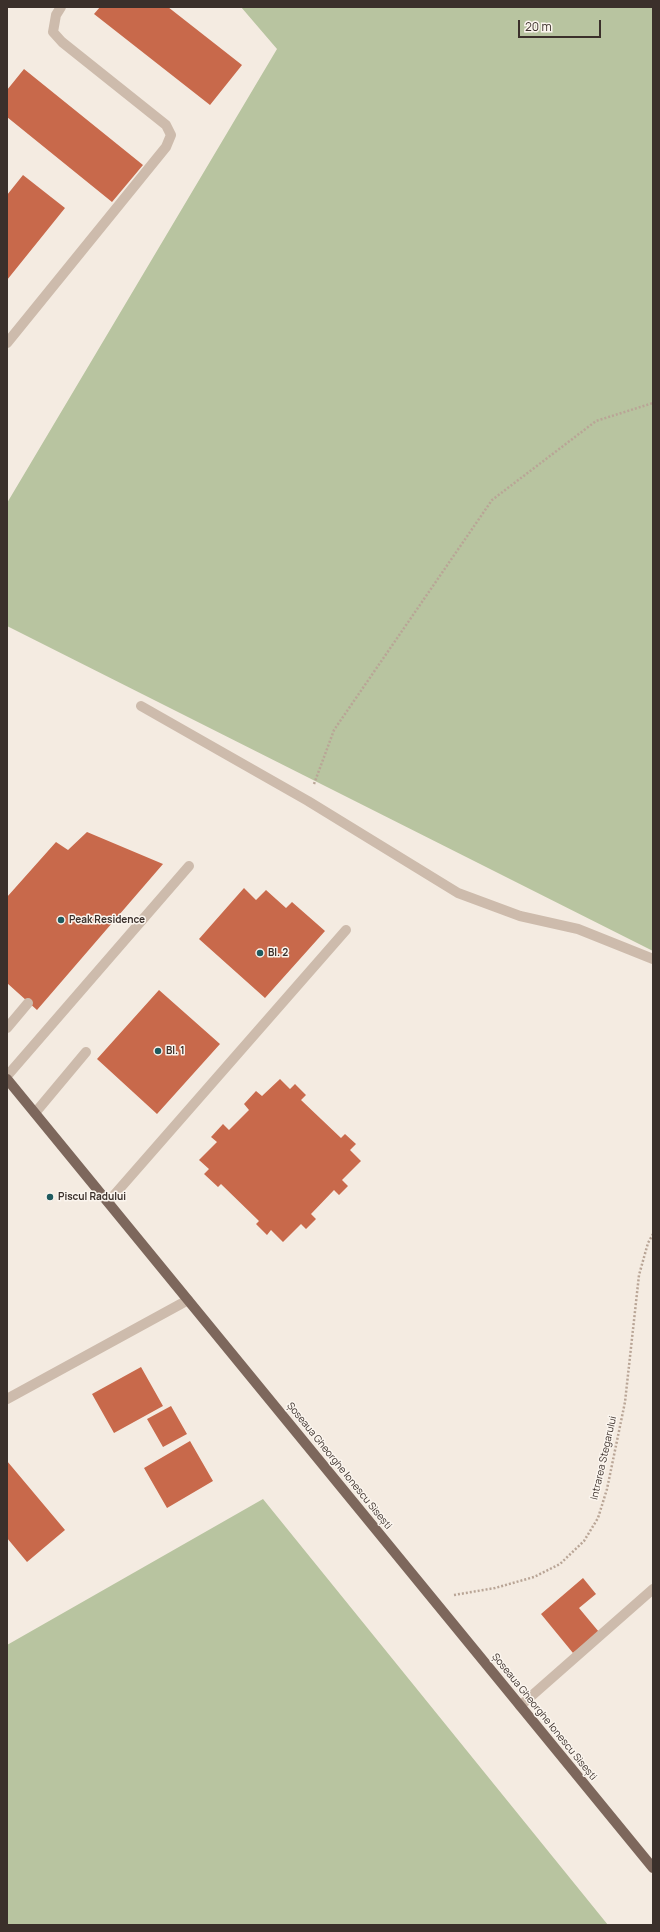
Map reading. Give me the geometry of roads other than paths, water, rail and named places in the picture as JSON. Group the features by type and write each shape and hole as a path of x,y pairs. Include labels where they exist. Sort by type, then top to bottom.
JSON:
{"main road":[{"name":"Șoseaua Gheorghe Ionescu Sisești","path":"7,1079 11,1090 35,1113 653,1868"}],"street":[{"path":"7,343 166,147 171,135 166,125 62,42 53,32 56,15 60,7"},
{"path":"140,706 308,801 458,893 520,916 578,929 653,959"},
{"path":"7,1076 189,866"},
{"path":"108,1202 346,930"},
{"path":"7,1028 28,1003"},
{"path":"35,1113 86,1052"},
{"path":"7,1399 188,1300"},
{"path":"520,1706 653,1589"}],"place":[{"name":"Peak Residence","path":"61,920"},
{"name":"Bl. 2","path":"260,953"},
{"name":"Bl. 1","path":"158,1051"},
{"name":"Piscul Radului","path":"50,1197"}]}
